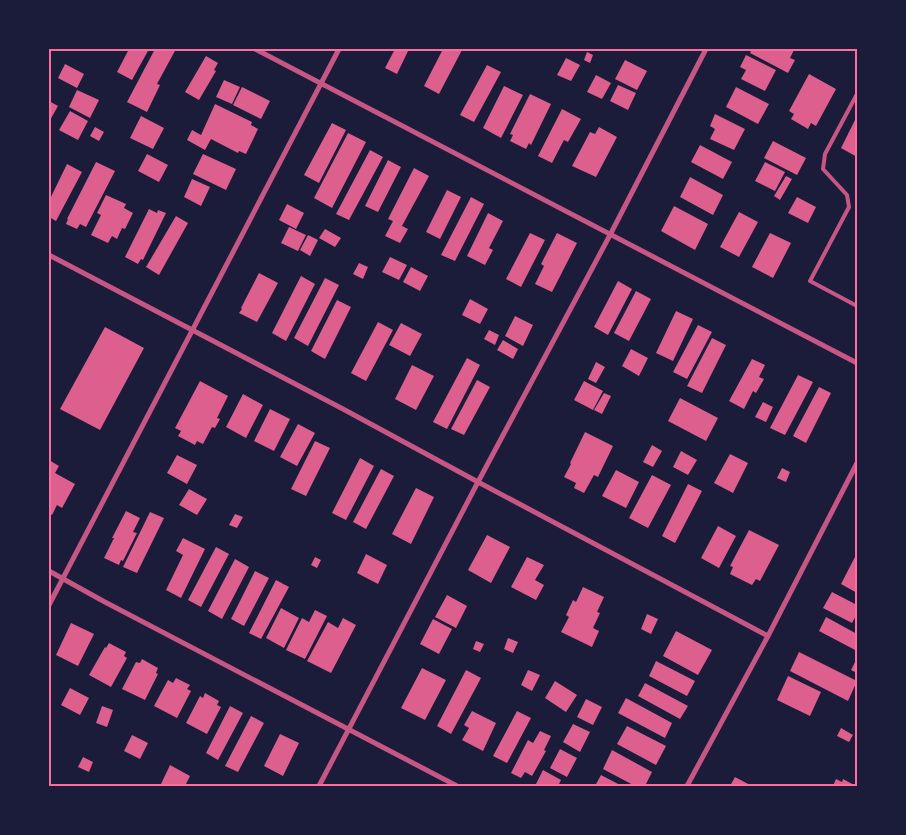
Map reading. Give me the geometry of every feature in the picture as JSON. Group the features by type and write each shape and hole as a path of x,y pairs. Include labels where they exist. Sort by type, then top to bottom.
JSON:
{"street":[{"path":"255,49 857,363"},
{"path":"49,605 339,49"},
{"path":"319,786 706,49"},
{"path":"49,255 343,409 768,636"},
{"path":"687,786 768,636 857,463"},
{"path":"49,571 457,786"}],"lane":[{"path":"857,94 825,154 824,169 847,195 849,207 810,281 857,306"}],"building":[{"path":"129,49 149,49 132,80 117,72"},
{"path":"155,49 176,49 157,84 160,85 147,112 127,102"},
{"path":"395,49 409,49 397,74 385,68"},
{"path":"443,49 462,50 439,94 424,86"},
{"path":"752,49 792,49 794,50 790,58 795,60 788,73 750,53"},
{"path":"587,52 593,55 590,63 584,60"},
{"path":"746,55 776,70 765,91 741,79 746,70 740,67"},
{"path":"206,56 218,63 214,70 216,71 199,100 185,92"},
{"path":"566,58 580,65 571,81 557,75"},
{"path":"625,60 647,71 637,90 615,79"},
{"path":"65,64 84,74 77,88 58,78"},
{"path":"487,65 501,72 474,122 460,115"},
{"path":"809,74 836,89 816,126 811,123 808,129 791,119 794,114 789,111"},
{"path":"596,75 611,83 602,99 587,92"},
{"path":"224,80 240,87 232,104 216,97"},
{"path":"618,85 636,93 628,110 610,101"},
{"path":"504,86 523,95 501,138 483,128"},
{"path":"242,87 270,101 261,119 233,105"},
{"path":"736,87 769,104 758,124 726,107"},
{"path":"77,90 99,100 90,118 69,107"},
{"path":"530,94 551,104 531,145 529,143 526,149 510,141 513,135 510,134"},
{"path":"49,101 58,106 49,122"},
{"path":"215,104 252,122 251,125 258,129 246,154 239,151 238,153 211,139 205,150 187,140 192,130 201,135"},
{"path":"562,109 581,119 568,142 564,140 552,163 538,156"},
{"path":"70,111 88,121 78,140 59,130"},
{"path":"715,114 745,129 734,150 710,139 715,129 710,126"},
{"path":"141,116 164,128 153,149 130,138"},
{"path":"857,116 857,157 841,148"},
{"path":"332,123 346,130 319,183 304,175"},
{"path":"95,127 104,132 99,141 90,136"},
{"path":"599,127 617,137 596,177 572,166 590,132 595,134"},
{"path":"348,133 366,142 332,208 314,198"},
{"path":"773,141 806,158 797,175 764,158"},
{"path":"700,145 732,162 723,179 691,162"},
{"path":"370,150 383,157 349,220 336,214"},
{"path":"147,154 168,165 159,182 138,171"},
{"path":"203,154 236,169 226,190 193,174"},
{"path":"388,160 401,167 378,212 365,206"},
{"path":"96,162 115,171 86,227 80,224 77,229 66,224 67,219"},
{"path":"765,162 785,172 775,191 755,181"},
{"path":"67,164 82,172 56,221 49,217 49,201"},
{"path":"414,168 429,176 402,226 408,229 400,243 385,236 393,221 388,219"},
{"path":"786,176 792,179 780,200 774,196"},
{"path":"690,177 723,195 713,215 680,197"},
{"path":"192,179 210,187 201,206 184,197"},
{"path":"447,190 461,197 440,239 426,232"},
{"path":"106,195 126,204 124,208 133,213 125,229 122,228 117,239 112,236 108,243 91,235 101,215 97,213"},
{"path":"471,197 484,204 455,261 441,255"},
{"path":"797,197 816,207 808,223 788,213"},
{"path":"287,204 304,213 296,229 279,220"},
{"path":"674,206 708,224 695,250 661,231"},
{"path":"149,209 157,213 158,210 166,213 143,260 141,259 138,264 125,257"},
{"path":"739,212 758,222 739,257 720,247"},
{"path":"488,213 503,221 489,248 493,250 485,265 467,256"},
{"path":"176,216 188,223 159,275 146,267"},
{"path":"289,227 306,235 298,251 281,243"},
{"path":"325,229 341,238 335,247 319,238"},
{"path":"530,233 545,240 521,287 506,279"},
{"path":"557,233 577,243 552,292 535,284 544,266 541,264"},
{"path":"770,233 791,243 773,278 752,267"},
{"path":"308,235 318,240 310,256 300,250"},
{"path":"390,257 407,265 399,280 382,272"},
{"path":"359,263 368,267 363,279 353,274"},
{"path":"411,267 428,276 420,291 403,282"},
{"path":"259,273 278,283 257,322 239,313"},
{"path":"301,276 315,284 286,341 272,333"},
{"path":"325,278 339,285 308,346 294,338"},
{"path":"618,281 632,289 608,335 594,327"},
{"path":"636,291 651,299 629,341 614,333"},
{"path":"470,299 488,309 480,324 462,315"},
{"path":"337,300 351,307 325,359 311,351"},
{"path":"676,311 693,319 673,361 656,353"},
{"path":"515,316 533,325 523,346 505,336"},
{"path":"378,322 393,330 366,381 351,373"},
{"path":"401,323 422,334 410,356 389,345"},
{"path":"698,325 712,332 687,379 673,372"},
{"path":"105,327 144,348 100,430 60,409"},
{"path":"489,330 499,335 495,345 484,339"},
{"path":"712,338 726,345 702,393 687,386"},
{"path":"503,340 518,349 513,359 497,350"},
{"path":"631,349 648,358 639,376 622,366"},
{"path":"467,358 480,365 447,429 433,422"},
{"path":"752,359 765,365 759,377 764,379 756,393 753,391 744,409 729,401"},
{"path":"596,362 605,367 596,383 588,379"},
{"path":"412,365 434,376 416,410 395,399"},
{"path":"798,375 813,382 785,435 770,428"},
{"path":"477,380 490,387 464,435 451,429"},
{"path":"200,381 228,396 217,418 220,419 215,428 212,427 203,444 197,441 195,445 178,436 181,431 175,428"},
{"path":"584,381 603,391 593,410 574,400"},
{"path":"819,387 831,393 806,443 793,436"},
{"path":"604,393 611,396 602,414 594,410"},
{"path":"243,394 263,405 246,438 226,427"},
{"path":"680,398 718,418 706,441 668,421"},
{"path":"763,402 773,407 766,422 755,417"},
{"path":"270,409 290,419 274,451 254,441"},
{"path":"298,424 315,433 297,466 280,457"},
{"path":"585,432 613,446 598,477 594,475 584,493 574,488 576,483 564,477"},
{"path":"315,441 330,448 306,496 291,489"},
{"path":"652,445 662,451 653,467 643,462"},
{"path":"681,451 697,460 688,475 673,467"},
{"path":"730,454 748,463 733,493 714,483"},
{"path":"177,455 197,465 187,484 167,473"},
{"path":"360,458 374,466 346,520 332,513"},
{"path":"49,460 59,466 55,473 75,484 62,508 57,505 52,515 49,513"},
{"path":"782,468 790,472 786,482 777,478"},
{"path":"381,469 394,476 366,529 353,522"},
{"path":"616,470 639,482 626,508 602,496"},
{"path":"652,475 671,485 648,528 629,518"},
{"path":"688,484 702,491 675,543 662,536"},
{"path":"416,488 434,497 411,544 392,534"},
{"path":"189,489 207,499 197,515 179,505"},
{"path":"126,511 140,518 133,532 137,533 123,561 121,560 119,565 104,558"},
{"path":"150,512 164,518 137,573 123,567"},
{"path":"235,514 243,517 237,528 229,525"},
{"path":"718,526 736,536 719,568 701,558"},
{"path":"749,530 779,545 760,581 756,579 752,585 730,574 733,567 730,566"},
{"path":"487,535 510,547 491,583 468,570"},
{"path":"183,538 205,549 181,598 166,590 183,555 176,551"},
{"path":"216,547 229,554 201,607 188,600"},
{"path":"857,553 857,593 841,584"},
{"path":"366,554 387,565 378,584 357,573"},
{"path":"315,557 321,560 317,568 311,565"},
{"path":"527,557 544,565 535,580 544,585 536,600 511,587"},
{"path":"235,559 249,567 222,619 208,611"},
{"path":"255,571 269,578 244,626 231,619"},
{"path":"276,580 289,587 261,639 249,633"},
{"path":"583,587 604,597 597,612 600,613 593,628 599,631 592,647 561,632 569,617 566,615 573,600 576,602"},
{"path":"832,592 857,605 857,614 852,623 823,608"},
{"path":"447,595 467,606 456,628 435,617"},
{"path":"281,608 299,618 284,648 266,638"},
{"path":"315,610 327,616 305,659 286,650 302,618 309,622"},
{"path":"647,614 658,619 651,634 641,629"},
{"path":"826,617 857,634 857,651 819,631"},
{"path":"343,618 356,625 331,673 307,661 328,622 338,628"},
{"path":"433,619 452,629 439,654 420,644"},
{"path":"71,623 94,634 78,666 56,655"},
{"path":"676,631 712,650 698,675 663,656"},
{"path":"508,638 518,642 513,653 504,649"},
{"path":"476,641 484,644 480,652 473,649"},
{"path":"109,643 126,652 124,656 127,658 111,687 89,675"},
{"path":"799,652 857,681 848,701 790,671"},
{"path":"857,658 857,673 851,670"},
{"path":"142,659 158,668 156,673 158,674 145,700 122,689 136,662 140,663"},
{"path":"656,661 695,681 687,696 649,676"},
{"path":"422,668 446,680 425,720 401,708"},
{"path":"466,670 481,678 451,734 437,726"},
{"path":"528,670 540,675 532,691 521,685"},
{"path":"788,676 821,692 810,716 777,700"},
{"path":"176,678 190,685 187,689 191,691 177,718 154,706 168,680 173,683"},
{"path":"555,681 577,695 566,712 545,698"},
{"path":"645,683 688,706 680,719 638,696"},
{"path":"70,688 89,698 80,715 61,705"},
{"path":"205,693 219,701 217,705 221,707 207,734 186,723 200,696 203,698"},
{"path":"626,698 672,723 665,738 618,713"},
{"path":"586,699 602,707 593,725 577,717"},
{"path":"102,706 113,710 107,727 96,723"},
{"path":"230,706 243,713 218,760 206,753"},
{"path":"472,711 496,723 483,751 462,740 469,728 464,725"},
{"path":"517,711 531,718 507,763 493,756"},
{"path":"251,716 264,723 238,772 225,766"},
{"path":"573,724 590,732 580,752 563,742"},
{"path":"627,726 666,746 656,765 617,744"},
{"path":"841,728 853,735 849,742 837,736"},
{"path":"540,731 551,736 544,750 546,751 532,776 525,772 521,778 511,773 528,740 533,743"},
{"path":"280,734 299,743 283,776 264,766"},
{"path":"132,735 148,743 140,759 124,751"},
{"path":"560,749 577,758 567,777 550,768"},
{"path":"612,750 652,772 645,786 635,786 603,769"},
{"path":"83,757 93,762 89,772 78,767"},
{"path":"170,765 190,776 185,786 165,786 161,784"},
{"path":"543,770 561,780 558,786 535,786"},
{"path":"601,775 622,786 595,786"},
{"path":"735,777 752,786 730,786"},
{"path":"836,779 842,782 843,779 856,786 833,786"}]}
